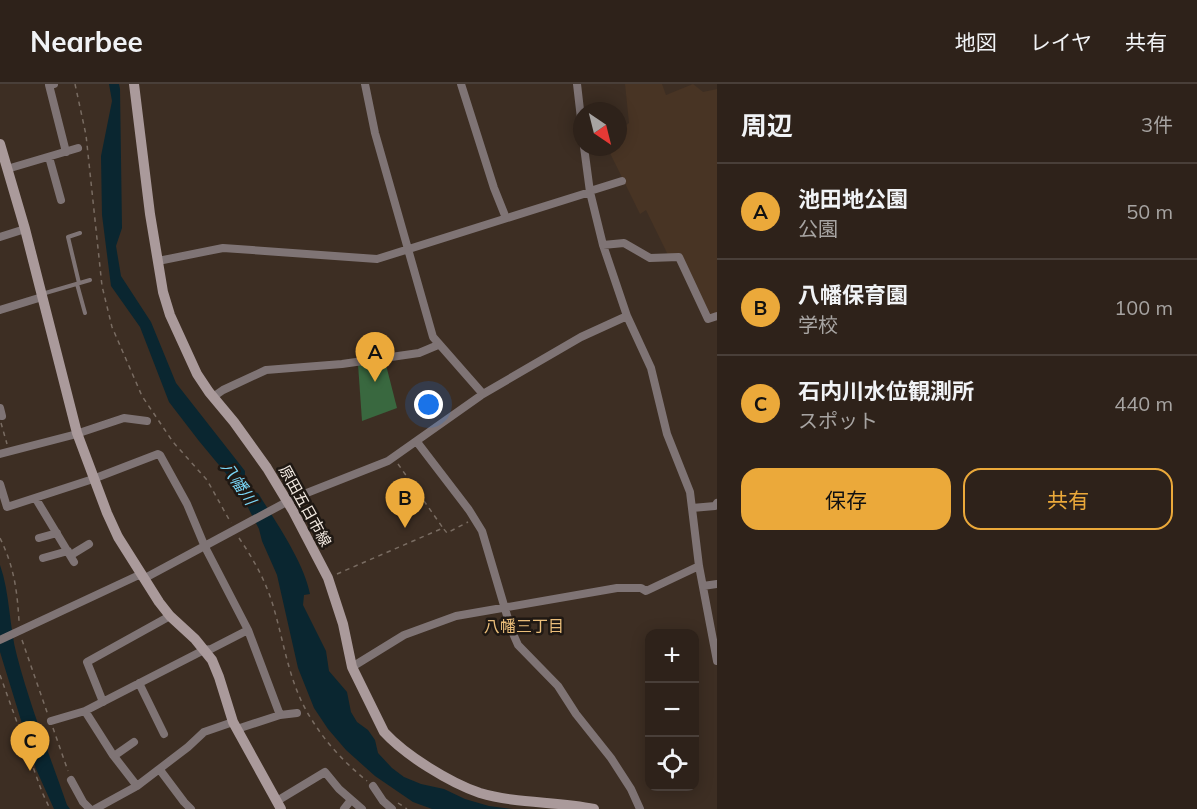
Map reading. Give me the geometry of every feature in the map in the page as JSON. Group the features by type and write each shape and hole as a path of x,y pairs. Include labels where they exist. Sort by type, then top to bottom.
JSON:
{"main road":[{"name":"原田五日市線","path":"134,84 158,261 163,292 170,315 197,374 267,468 328,578 343,624 352,667 384,732 407,751 452,780 480,792 594,809"},
{"path":"0,144 25,230 77,433 93,479 118,537 170,616 212,660 235,726 279,805"}],"street":[{"path":"54,84 49,85 66,152"},
{"path":"365,84 375,133 433,338 483,394"},
{"path":"461,84 494,188 506,218"},
{"path":"577,84 579,102"},
{"path":"7,169 83,146"},
{"path":"585,156 590,191 603,245 627,316 651,368 667,434 688,486 699,567 717,661"},
{"path":"50,157 61,200"},
{"path":"158,261 223,248 368,259 385,257 622,181"},
{"path":"0,237 25,230"},
{"path":"603,245 624,243 650,258 679,257 708,319 717,316"},
{"path":"0,310 42,296"},
{"path":"0,640 139,575 145,578 285,503 394,458 483,394 581,337 627,316"},
{"path":"213,397 266,370 342,364 419,353 438,345"},
{"path":"0,454 124,418 147,421"},
{"path":"417,442 482,531 518,645 558,686 576,714 611,758 631,789 640,809"},
{"path":"0,484 7,507 160,455 188,504 205,547 248,630 280,715"},
{"path":"36,499 71,556"},
{"path":"692,508 715,506 717,503"},
{"path":"39,538 57,533"},
{"path":"43,558 71,556 89,544"},
{"path":"352,667 408,633 456,616 617,588 641,588 646,591 699,567"},
{"path":"703,586 717,584"},
{"path":"103,702 87,662 170,616"},
{"path":"51,721 85,711 248,630"},
{"path":"139,683 164,734"},
{"path":"85,711 114,756 137,786"},
{"path":"95,809 137,786 160,770 200,734 297,713"},
{"path":"114,756 134,742"},
{"path":"160,770 191,809"},
{"path":"279,805 326,772 362,809"},
{"path":"71,780 83,802 90,809"},
{"path":"373,786 383,801 394,806"},
{"path":"344,809 351,800"}],"lane":[{"path":"80,233 68,237 85,313"},
{"path":"42,296 90,280"}],"path":[{"path":"75,84 102,286 109,317 137,387 156,418 207,480 254,559 267,588 288,665 308,714 338,754 373,786"},
{"path":"1,415 9,451"},
{"path":"394,458 447,532 474,519"},
{"path":"328,578 443,528"},
{"path":"0,538 8,553 16,580 18,631 71,780"},
{"path":"0,675 50,809"},
{"path":"394,806 407,809"}],"shaded area":[{"path":"625,84 662,84 666,95 693,84 703,92 717,89 717,314 710,316 681,253 668,255 646,210 640,214 611,156 627,156 627,125 629,123"}],"green space":[{"path":"385,361 397,408 362,421 358,364"}],"water":[{"name":"八幡川","path":"109,84 119,84 120,89 122,228 116,246 121,276 151,322 176,383 245,471 245,479 254,492 258,493 295,555 310,594 304,595 303,605 326,651 329,671 347,692 351,712 357,722 368,730 375,740 378,753 404,777 421,784 444,789 465,799 489,806 513,809 432,809 413,802 375,776 346,750 314,708 298,668 277,575 259,529 238,488 169,402 140,327 111,286 102,215 101,156 112,101"},
{"path":"0,565 6,587 14,645 22,675 40,731 70,809 54,809 36,769 0,652"}],"place":[{"name":"池田地公園","path":"375,382"},
{"name":"八幡保育園","path":"405,528"},
{"name":"石内川水位観測所","path":"30,771"}],"district":[{"name":"八幡三丁目","path":"524,626"}]}
